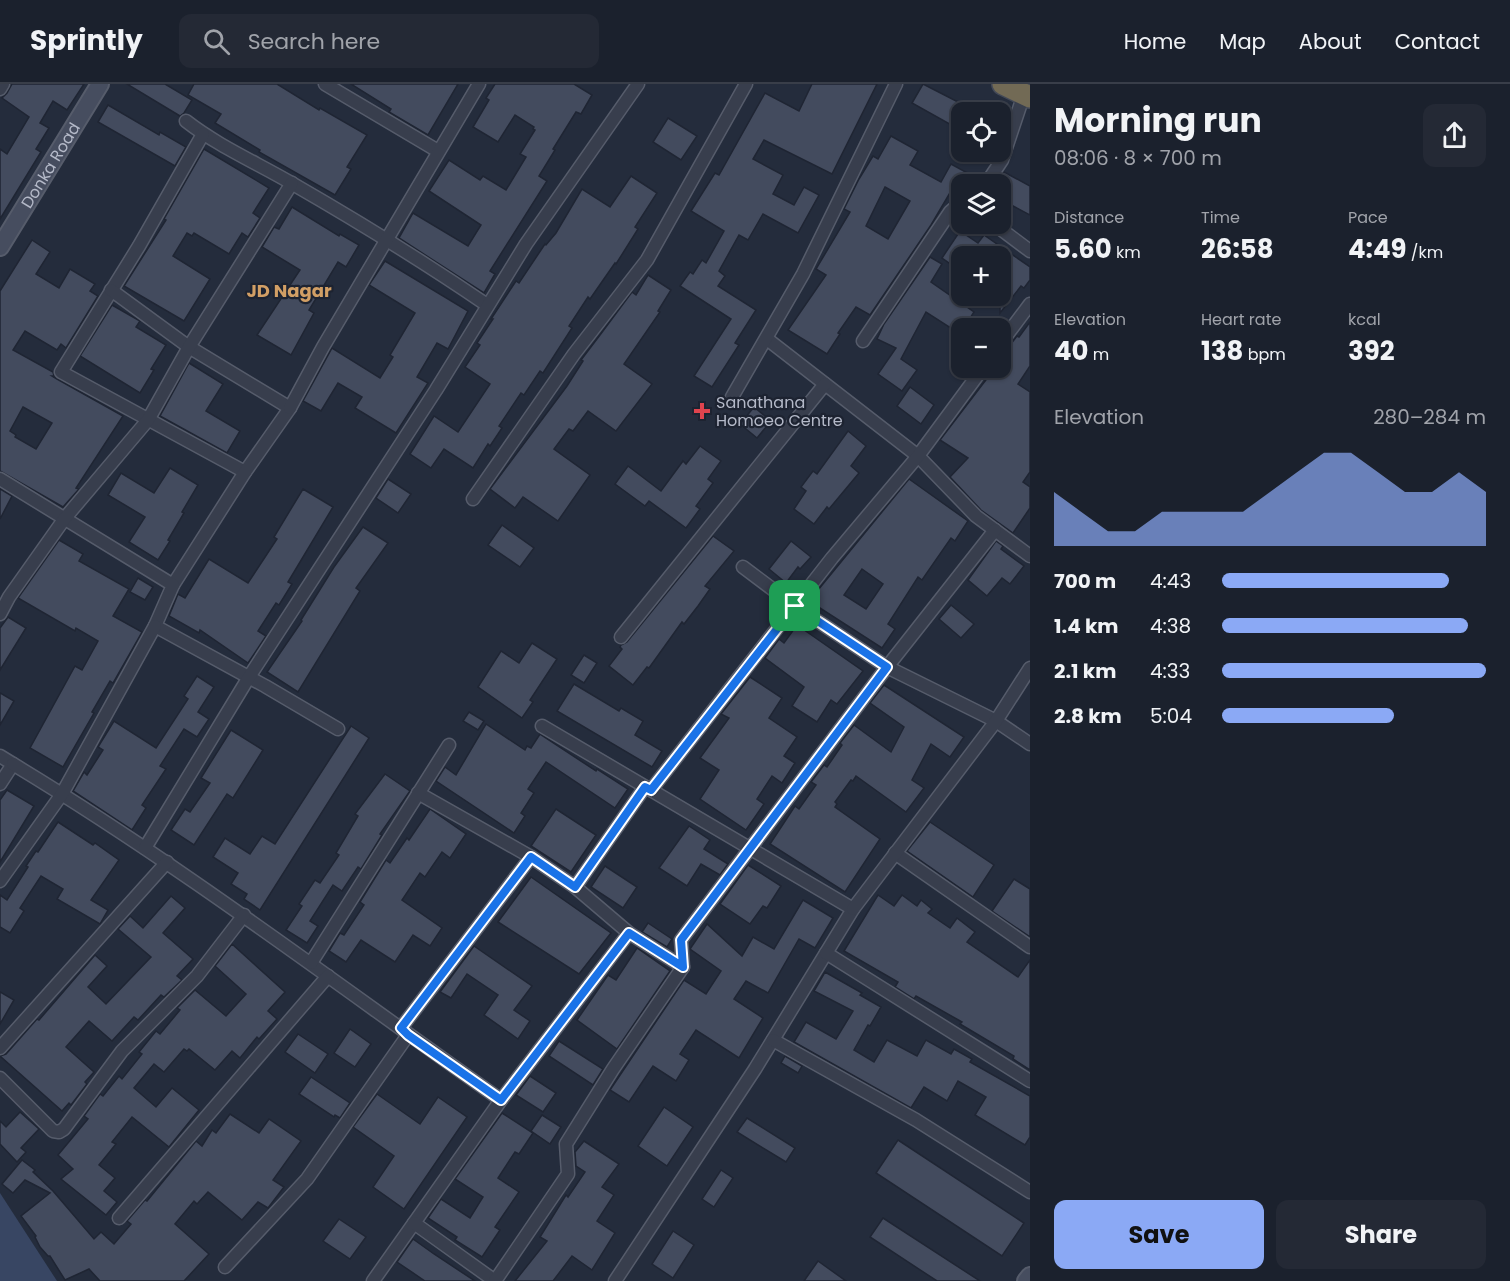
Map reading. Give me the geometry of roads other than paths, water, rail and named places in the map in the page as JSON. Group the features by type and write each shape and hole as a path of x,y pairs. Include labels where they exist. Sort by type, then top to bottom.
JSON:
{"highway":[{"path":"1003,84 1027,95"}],"street":[{"path":"0,89 3,84"},
{"name":"Donka Road","path":"0,247 4,229 100,84"},
{"path":"326,84 438,151"},
{"path":"0,880 62,794 155,626 173,585 245,472 290,408 323,347 388,241 438,151 479,84"},
{"path":"145,848 249,677 436,390 526,244 638,84"},
{"path":"473,499 574,354 647,260 746,84"},
{"path":"732,398 803,274 896,84"},
{"path":"993,174 1002,160 1027,95"},
{"path":"186,121 203,134 292,183 388,241 487,305"},
{"path":"203,134 61,372 245,472"},
{"path":"0,614 4,595 65,518 148,420 189,347 292,183"},
{"path":"863,341 951,211"},
{"path":"1007,234 1030,251"},
{"path":"111,291 189,347 290,408"},
{"path":"1011,329 1030,304"},
{"path":"766,339 918,456 976,516 1030,556"},
{"path":"575,887 648,788 918,456 976,378"},
{"path":"621,638 825,384"},
{"path":"0,479 173,585"},
{"path":"414,1223 495,1281 568,1174 566,1144 613,1069 683,967 681,940 887,667 995,530"},
{"path":"743,567 795,606 887,667 996,721 1030,744"},
{"path":"155,626 338,729"},
{"path":"615,1281 773,1040 853,909 996,721 1030,668"},
{"path":"542,726 853,909"},
{"path":"311,963 449,745"},
{"path":"0,756 145,848 244,915 501,1100"},
{"path":"0,784 13,764"},
{"path":"418,793 531,857 575,887 629,933 683,967"},
{"path":"895,854 1030,947"},
{"path":"225,1267 307,1179 404,1032 531,857"},
{"path":"0,1048 166,862"},
{"path":"0,1078 53,1131 59,1132 64,1129 122,1051 197,976 244,915"},
{"path":"373,1281 501,1100 629,933"},
{"path":"826,953 1030,1081"},
{"path":"119,1218 328,976"},
{"path":"773,1040 916,1120 1030,1192"},
{"path":"1026,1281 1030,1276"}],"water":[{"path":"0,1193 57,1281 0,1281"}],"place":[{"name":"Sanathana Homoeo Centre","path":"702,411"}],"district":[{"name":"JD Nagar","path":"289,291"}]}
